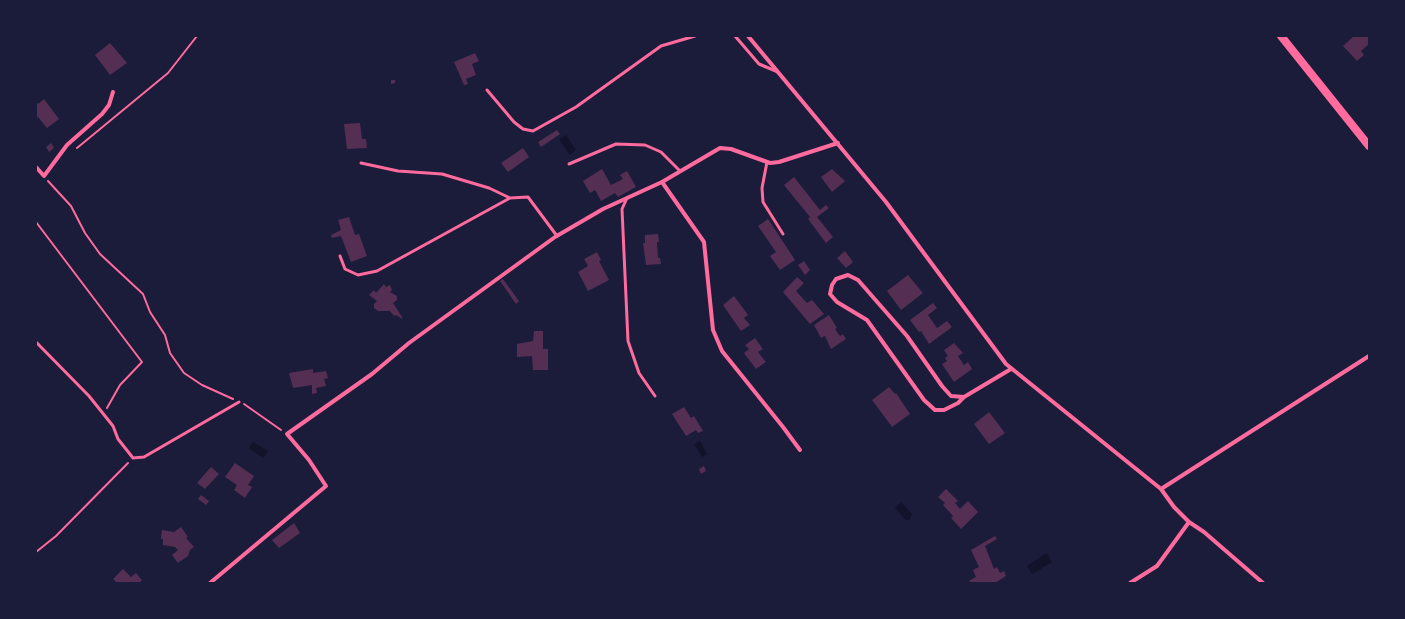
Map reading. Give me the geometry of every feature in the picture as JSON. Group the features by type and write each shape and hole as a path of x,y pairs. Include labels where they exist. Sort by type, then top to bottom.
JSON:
{"main road":[{"path":"1281,36 1369,146"}],"street":[{"path":"748,36 886,202 1006,364 1161,489 1174,507 1189,522 1204,532 1263,583"},
{"path":"36,167 44,176 67,145 102,114 108,105 113,92"},
{"path":"210,583 326,486 309,460 287,434 372,374 409,343 557,236 627,198 662,182 720,148 731,149 767,162 779,162 838,143"},
{"path":"662,182 704,242 713,330 722,350 800,450"},
{"path":"964,397 951,396 942,386 907,336 858,280 848,275 836,279 832,285 830,294 837,302 866,320 935,410 944,410 958,403 964,397 1011,369"},
{"path":"1161,489 1369,356"},
{"path":"1130,583 1157,566 1189,522"}],"lane":[{"path":"487,90 514,122 523,129 533,130 576,107 661,46 695,36"},
{"path":"735,36 759,64 779,73"},
{"path":"569,164 616,144 645,145 661,152 680,171"},
{"path":"767,162 762,188 763,202 783,234"},
{"path":"361,163 398,171 442,174 488,188 510,198"},
{"path":"340,256 345,269 358,275 377,271 510,198 528,197 557,236"},
{"path":"627,198 622,209 628,341 639,373 655,396"},
{"path":"36,342 89,396 113,426 118,439 133,458 144,458 239,402"}],"path":[{"path":"76,148 168,72 197,36"},
{"path":"44,176 70,206 85,233 100,254 143,294 150,312 165,335 170,353 184,373 202,385 249,406 287,434"},
{"path":"36,222 142,362 120,385 103,414"},
{"path":"36,552 56,536 133,458"}],"shaded area":[{"path":"566,135 576,150 570,155 559,139"},
{"path":"700,441 707,454 702,457 694,444"},
{"path":"253,442 268,451 263,458 249,448"},
{"path":"901,502 912,514 909,520 906,520 895,508"},
{"path":"1047,553 1052,562 1032,574 1027,566"}],"building":[{"path":"1354,36 1369,36 1369,44 1361,51 1364,55 1357,61 1343,46"},
{"path":"110,43 127,63 110,75 95,55"},
{"path":"475,53 479,61 472,64 476,75 466,79 468,84 464,85 454,62"},
{"path":"391,80 395,80 395,83 391,84"},
{"path":"44,99 59,119 47,128 38,117 36,118 36,101 38,104"},
{"path":"360,123 362,139 366,139 367,148 347,149 344,124"},
{"path":"557,130 560,134 541,147 538,142"},
{"path":"51,143 54,148 49,152 46,147"},
{"path":"523,148 529,157 508,172 501,163"},
{"path":"602,169 611,185 623,179 620,175 627,171 636,187 618,197 615,193 601,201 595,190 590,193 583,181"},
{"path":"832,169 845,181 832,192 821,177"},
{"path":"794,177 820,210 826,205 829,208 817,217 833,237 826,243 808,219 810,217 784,185"},
{"path":"349,217 355,235 359,234 367,256 351,262 341,236 332,238 331,235 341,230 338,220"},
{"path":"768,219 795,260 780,270 770,256 776,252 758,226"},
{"path":"658,234 658,258 660,258 661,264 646,265 643,243 645,243 645,235"},
{"path":"845,251 853,262 846,268 837,258"},
{"path":"597,252 601,260 599,261 609,280 588,291 578,272 588,266 584,259"},
{"path":"804,261 810,270 805,275 798,265"},
{"path":"908,275 923,293 901,310 887,291"},
{"path":"797,277 804,283 796,291 807,303 812,300 824,314 810,324 783,292"},
{"path":"503,279 519,301 516,304 500,281"},
{"path":"384,284 386,287 390,285 392,290 390,292 397,296 397,300 393,303 402,319 396,315 394,316 390,311 378,311 374,308 374,304 377,301 369,295 374,290 376,293"},
{"path":"734,296 748,315 744,318 750,325 741,331 723,305"},
{"path":"933,303 937,308 928,315 937,328 947,321 952,327 929,344 921,331 919,332 910,320"},
{"path":"829,315 837,328 835,329 840,336 843,334 846,339 831,349 825,336 821,338 814,325"},
{"path":"534,331 543,331 543,349 548,349 548,370 533,370 532,356 517,357 517,344 533,341"},
{"path":"755,338 763,349 758,352 766,362 756,369 744,353 749,349 745,345"},
{"path":"954,343 963,353 958,356 964,365 968,362 972,369 954,382 942,364 947,361 945,358 948,356 944,350"},
{"path":"313,369 313,373 326,371 328,378 324,379 326,386 316,388 317,393 312,394 312,385 293,388 289,373"},
{"path":"889,387 895,394 896,393 910,414 892,427 872,400"},
{"path":"684,407 691,418 694,416 703,431 698,433 696,430 686,436 672,414"},
{"path":"989,412 1005,433 989,444 974,424"},
{"path":"235,463 254,476 248,485 252,487 245,498 234,490 237,485 225,477"},
{"path":"704,466 706,471 701,474 699,469"},
{"path":"211,467 219,474 205,489 197,483"},
{"path":"946,489 958,501 955,503 960,509 968,501 978,512 961,529 951,518 953,516 943,505 945,503 938,497"},
{"path":"201,495 209,501 206,505 198,499"},
{"path":"294,523 300,533 279,548 272,540"},
{"path":"181,527 188,537 186,538 194,547 190,550 188,556 178,563 172,555 178,550 175,547 163,545 163,539 161,539 162,530 174,532"},
{"path":"995,536 997,539 985,546 994,569 997,567 1000,573 1004,571 1006,576 995,583 971,583 969,581 976,577 973,570 979,567 971,550"},
{"path":"123,569 131,577 136,573 142,580 139,583 117,583 113,579"}]}
